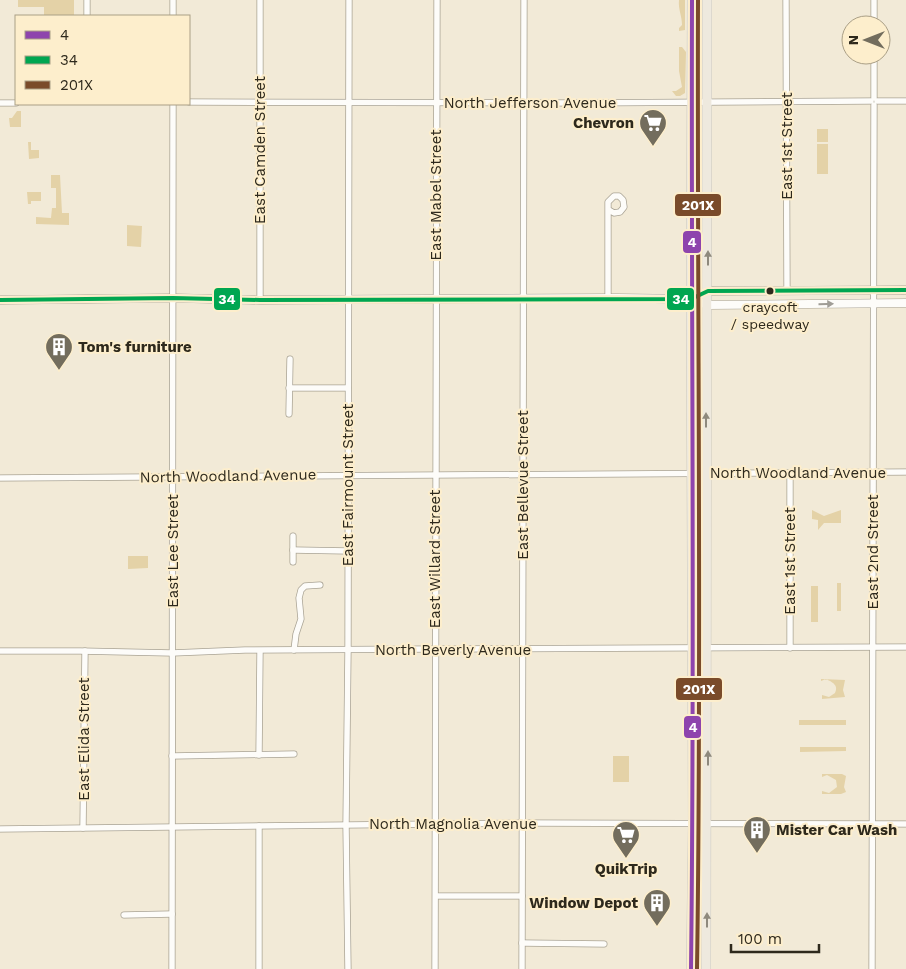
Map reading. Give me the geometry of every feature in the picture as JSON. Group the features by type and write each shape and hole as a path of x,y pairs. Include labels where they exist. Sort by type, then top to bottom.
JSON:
{"main road":[{"path":"691,969 694,824 691,299 692,0"},
{"path":"706,969 708,824 706,474 708,306 707,0"},
{"path":"0,300 174,298 260,300 691,299 708,292 906,290"},
{"path":"691,299 708,306 906,303"}],"street":[{"path":"87,0 87,15"},
{"path":"173,0 173,15"},
{"name":"East Camden Street","path":"260,0 260,300"},
{"name":"East Fairmount Street","path":"348,0 348,650 346,825 348,969"},
{"name":"East Mabel Street","path":"436,300 437,0"},
{"name":"East Bellevue Street","path":"522,969 524,0"},
{"name":"East 1st Street","path":"786,0 787,291"},
{"path":"874,0 874,15"},
{"name":"East 2nd Street","path":"872,969 874,65"},
{"name":"North Jefferson Avenue","path":"190,102 906,101"},
{"path":"0,103 15,103"},
{"name":"East Lee Street","path":"172,969 173,105"},
{"path":"608,299 609,210"},
{"name":"East Willard Street","path":"435,969 436,300"},
{"path":"289,414 290,359"},
{"path":"289,388 348,388"},
{"name":"North Woodland Avenue","path":"0,478 906,472"},
{"name":"East 1st Street","path":"790,473 790,648"},
{"path":"293,536 293,562"},
{"path":"293,550 348,551"},
{"path":"294,650 296,634 301,619 299,605 301,590 305,586 320,585"},
{"name":"North Beverly Avenue","path":"0,651 172,653 294,650 906,647"},
{"name":"East Elida Street","path":"84,828 85,651"},
{"path":"259,755 260,651"},
{"path":"172,756 294,754"},
{"name":"North Magnolia Avenue","path":"0,829 522,823 906,824"},
{"path":"259,826 259,969"},
{"path":"436,896 522,896"},
{"path":"124,915 172,914"},
{"path":"522,943 604,944"}],"shaded area":[{"path":"18,0 74,0 74,15 44,15 44,7 18,7"},
{"path":"679,0 685,0 685,30 679,31 682,25"},
{"path":"679,47 682,47 686,52 685,93 676,96 672,91 682,87 679,71"},
{"path":"17,111 21,111 21,127 10,127 9,118 12,118"},
{"path":"817,129 828,129 828,142 817,142"},
{"path":"28,142 31,142 31,150 39,150 39,158 29,159"},
{"path":"817,144 828,144 828,174 817,174"},
{"path":"51,175 60,175 62,213 69,213 69,225 36,224 36,217 51,218 52,208 56,208 56,188 51,188"},
{"path":"27,192 41,192 41,201 31,201 31,204 28,204"},
{"path":"127,225 142,226 141,247 127,246"},
{"path":"812,510 824,516 841,510 841,523 824,523 818,530 818,520 812,519"},
{"path":"128,556 148,556 148,568 128,569"},
{"path":"837,583 841,583 841,611 837,611"},
{"path":"811,586 818,586 818,622 811,622"},
{"path":"826,679 845,680 843,690 845,697 822,699 822,695 829,697 836,690 834,684"},
{"path":"799,720 846,720 846,725 799,725"},
{"path":"800,747 846,747 846,751 800,752"},
{"path":"613,756 629,756 629,782 613,782"},
{"path":"822,774 842,774 846,776 844,787 846,792 841,794 822,794 822,791 829,793 837,787 836,780 827,775 822,777"}],"transit line":[{"name":"4","path":"691,969 693,727 692,0"},
{"name":"201X","path":"697,969 699,727 698,0"},
{"name":"34","path":"0,300 173,298 260,300 691,299 708,291 906,290"}],"place":[{"name":"Chevron","path":"653,147"},
{"name":"craycoft / speedway","path":"770,291"},
{"name":"Tom's furniture","path":"59,371"},
{"name":"Mister Car Wash","path":"757,854"},
{"name":"QuikTrip","path":"626,859"},
{"name":"Window Depot","path":"657,927"}]}
